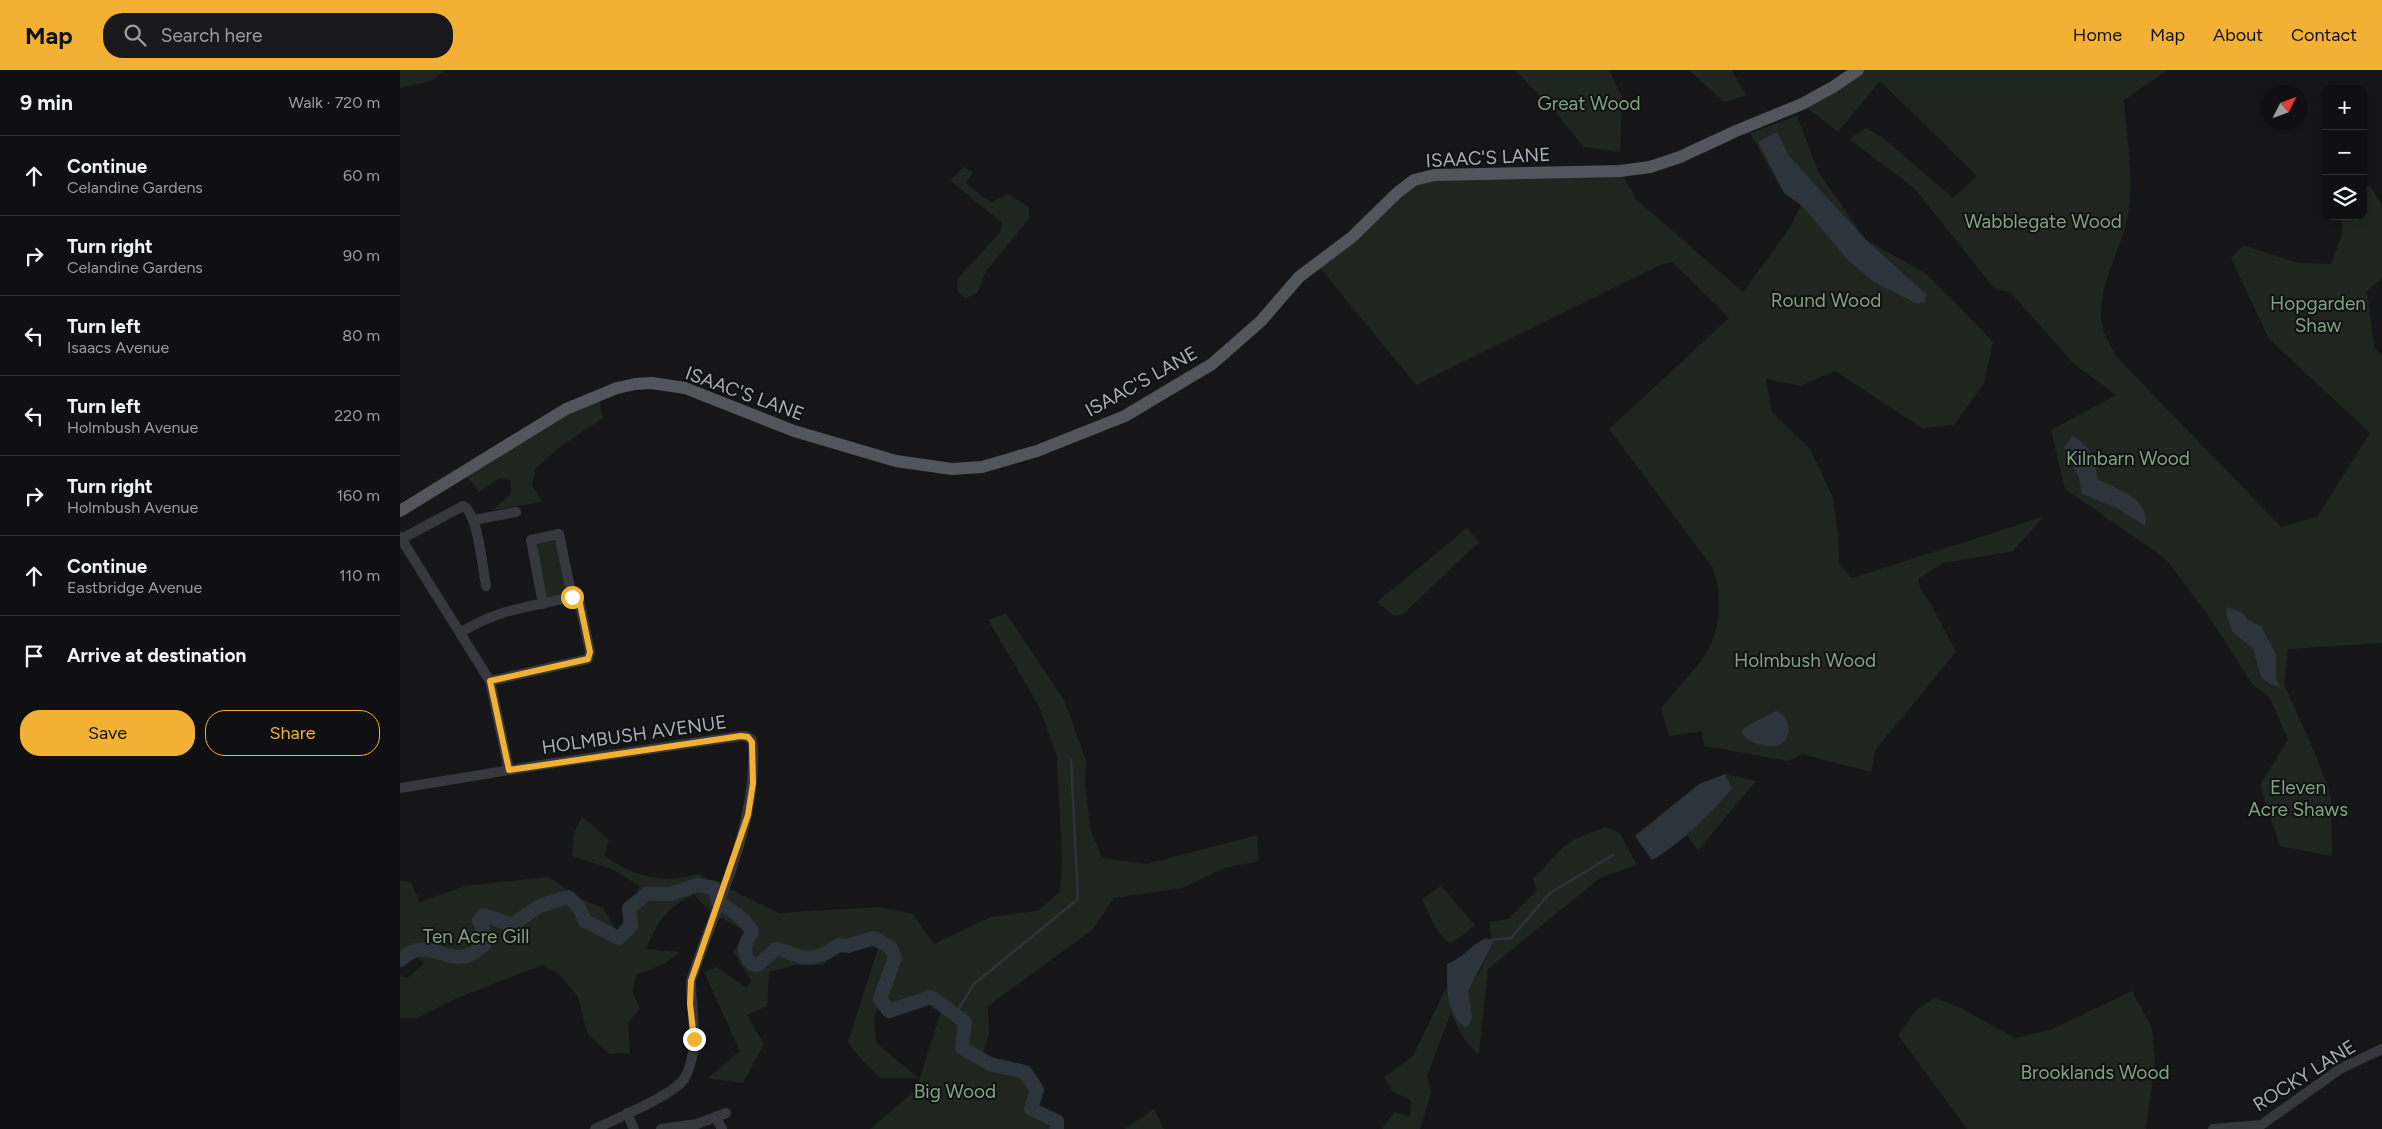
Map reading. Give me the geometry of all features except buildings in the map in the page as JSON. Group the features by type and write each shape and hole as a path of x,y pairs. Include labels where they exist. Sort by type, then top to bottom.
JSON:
{"main road":[{"name":"ISAAC'S LANE","path":"400,511 566,409 617,388 635,384 685,388 794,431 896,461 952,469 982,466 1037,451 1124,416 1212,364 1261,321 1299,277 1352,237 1397,193 1414,180 1434,176 1620,171 1650,167 1680,157 1736,130 1802,104 1833,87 1858,70"}],"street":[{"path":"486,586 474,520 471,513 463,506 401,538 490,681 509,770"},
{"path":"474,520 516,512"},
{"path":"490,681 588,659 590,652 580,604 572,597 559,534 531,540 543,604"},
{"path":"460,633 481,619 499,612 572,597"},
{"name":"HOLMBUSH AVENUE","path":"400,788 741,736 748,737 754,747 753,783 748,815 691,981 690,1004 694,1039 692,1061 684,1079 671,1090 595,1129"},
{"name":"ROCKY LANE","path":"2213,1129 2261,1125 2340,1069 2382,1049"},
{"path":"626,1113 634,1129"},
{"path":"661,1129 690,1126 726,1113"},
{"path":"716,1118 722,1129"}],"green space":[{"path":"400,70 445,70 432,81 400,88"},
{"name":"Great Wood","path":"1515,70 1609,70 1622,97 1620,152 1584,147 1551,107"},
{"path":"1689,70 1732,70 1746,96 1724,102"},
{"path":"1858,70 2167,70 2124,100 2131,186 2130,200 2125,228 2105,286 2101,315 2103,329 2116,356 2281,527 2317,517 2370,433 2269,339 2231,258 2243,245 2298,263 2331,264 2342,234 2342,220 2367,220 2367,186 2370,186 2382,205 2382,278 2367,291 2374,346 2382,356 2382,643 2288,649 2284,684 2317,758 2331,797 2332,856 2280,846 2260,785 2288,740 2270,698 2252,684 2210,618 2166,559 2065,489 2051,430 2116,395 2073,363 2010,292 1994,288 1915,189 1849,139 1866,128 1882,137 1953,198 1977,176 1880,81 1838,132 1802,104"},
{"name":"Holmbush Wood","path":"1797,116 1819,173 1866,240 1927,274 1993,342 1984,383 1954,425 1922,428 1835,371 1800,386 1766,379 1772,412 1811,450 1833,498 1838,535 1839,564 1852,578 2043,517 2013,551 1943,563 1918,579 1921,590 1931,604 1956,652 1876,749 1871,772 1802,754 1788,761 1704,746 1702,731 1669,736 1661,708 1700,662 1709,648 1718,619 1718,588 1713,568 1609,429 1729,318 1672,262 1660,265 1416,385 1316,263 1414,180 1620,171 1637,200 1743,292 1789,229 1801,205 1784,193 1750,133"},
{"path":"964,167 973,172 966,183 984,198 992,202 1008,194 1029,207 1029,219 986,271 978,292 966,298 958,293 957,282 959,277 1001,231 1002,223 950,180"},
{"path":"598,395 603,418 560,447 535,469 532,486 543,502 493,510 511,494 510,480 499,478 479,492 464,472"},
{"path":"1467,528 1479,542 1402,615 1394,616 1377,602"},
{"path":"552,540 557,544 566,590 563,596 551,599 546,595 536,549 539,543"},
{"name":"Ten Acre Gill","path":"1006,613 1064,700 1086,760 1085,785 1091,831 1102,858 1147,864 1257,835 1259,861 1225,868 1182,888 1114,898 1092,930 988,1006 989,1034 980,1063 1029,1066 1043,1085 1031,1109 1031,1116 1052,1121 1052,1129 870,1129 916,1090 941,1012 923,994 899,1004 882,1003 874,1015 876,1043 919,1078 880,1078 861,1059 848,1042 878,948 870,946 855,945 848,947 835,954 823,965 795,965 769,972 767,1006 747,1015 764,1044 743,1083 708,1078 740,1051 704,972 717,967 746,988 751,981 733,952 746,932 708,910 694,894 664,916 655,929 646,949 680,952 664,964 636,975 633,992 640,1009 628,1022 630,1053 610,1054 588,1035 578,997 559,974 542,965 455,999 417,1018 400,1018 400,975 407,978 424,963 412,954 400,961 400,881 411,882 420,902 465,886 548,877 583,900 603,908 616,930 625,918 640,886 612,869 572,856 574,833 582,816 609,840 604,855 626,869 660,878 685,877 698,874 779,913 878,907 913,914 934,944 990,917 1037,911 1060,892 1062,861 1057,757 1039,706 988,620"},
{"path":"1725,774 1756,781 1698,850 1687,836 1732,789"},
{"path":"1606,827 1620,833 1637,865 1600,878 1488,969 1479,1054 1465,1040 1451,1013 1427,1076 1431,1093 1420,1129 1382,1129 1394,1112 1410,1116 1411,1100 1393,1092 1384,1077 1413,1056 1447,986 1452,1012 1469,988 1481,969 1489,950 1491,937 1489,922 1508,919 1537,890 1533,879 1563,847 1575,839"},
{"path":"1441,886 1475,925 1457,940 1450,943 1440,934 1433,923 1422,899"},
{"name":"Brooklands Wood","path":"2132,991 2152,1028 2155,1063 2146,1129 1967,1129 1898,1035 1917,1009 1935,998 1959,1007 2015,1038 2050,1030"},
{"path":"1154,1109 1164,1129 1124,1129"}],"shaded area":[{"path":"1777,132 1789,156 1866,240 1926,294 1925,303 1915,303 1874,282 1848,260 1801,205 1784,193 1758,142"},
{"path":"2073,436 2085,445 2092,454 2097,479 2130,496 2143,509 2145,526 2115,507 2082,494 2079,478 2064,447"},
{"path":"2227,607 2241,612 2248,620 2261,626 2276,654 2276,679 2281,688 2270,684 2261,677 2253,648 2233,633 2226,613"},
{"path":"1776,711 1785,718 1789,729 1786,740 1781,744 1775,746 1761,745 1743,736 1741,732 1745,727"},
{"path":"1725,774 1732,789 1685,837 1652,860 1635,836 1699,784"},
{"path":"1486,938 1493,943 1468,991 1472,1017 1470,1024 1465,1027 1454,1015 1448,999 1447,964"}],"waterway":[{"path":"955,1015 974,984 1078,899 1071,760"},
{"path":"1491,940 1511,938 1550,893 1613,855"},
{"path":"400,960 417,950 435,951 457,957 474,953 484,945 483,929 479,921 484,915 508,924 515,923 539,906 568,897 579,907 585,921 619,938 631,926 629,908 647,894 670,894 697,885 715,888 718,902 742,919 752,932 745,948 746,956 752,964 758,965 776,949 798,956 814,957 839,945 848,946 874,938 891,948 895,958 880,999 889,1011 931,997 965,1022 962,1048 990,1064 1025,1072 1037,1090 1031,1109 1057,1121 1057,1129"}],"route":[{"path":"572,597 580,604 590,652 588,659 583,662 490,681 509,770 741,736 746,736 752,740 754,747 753,783 748,815 691,981 690,1004 694,1039"}],"park label":[{"name":"Wabblegate Wood","path":"2043,221"},
{"name":"Round Wood","path":"1826,300"},
{"name":"Hopgarden Shaw","path":"2318,314"},
{"name":"Kilnbarn Wood","path":"2128,458"},
{"name":"Eleven Acre Shaws","path":"2298,798"},
{"name":"Big Wood","path":"955,1091"}]}
